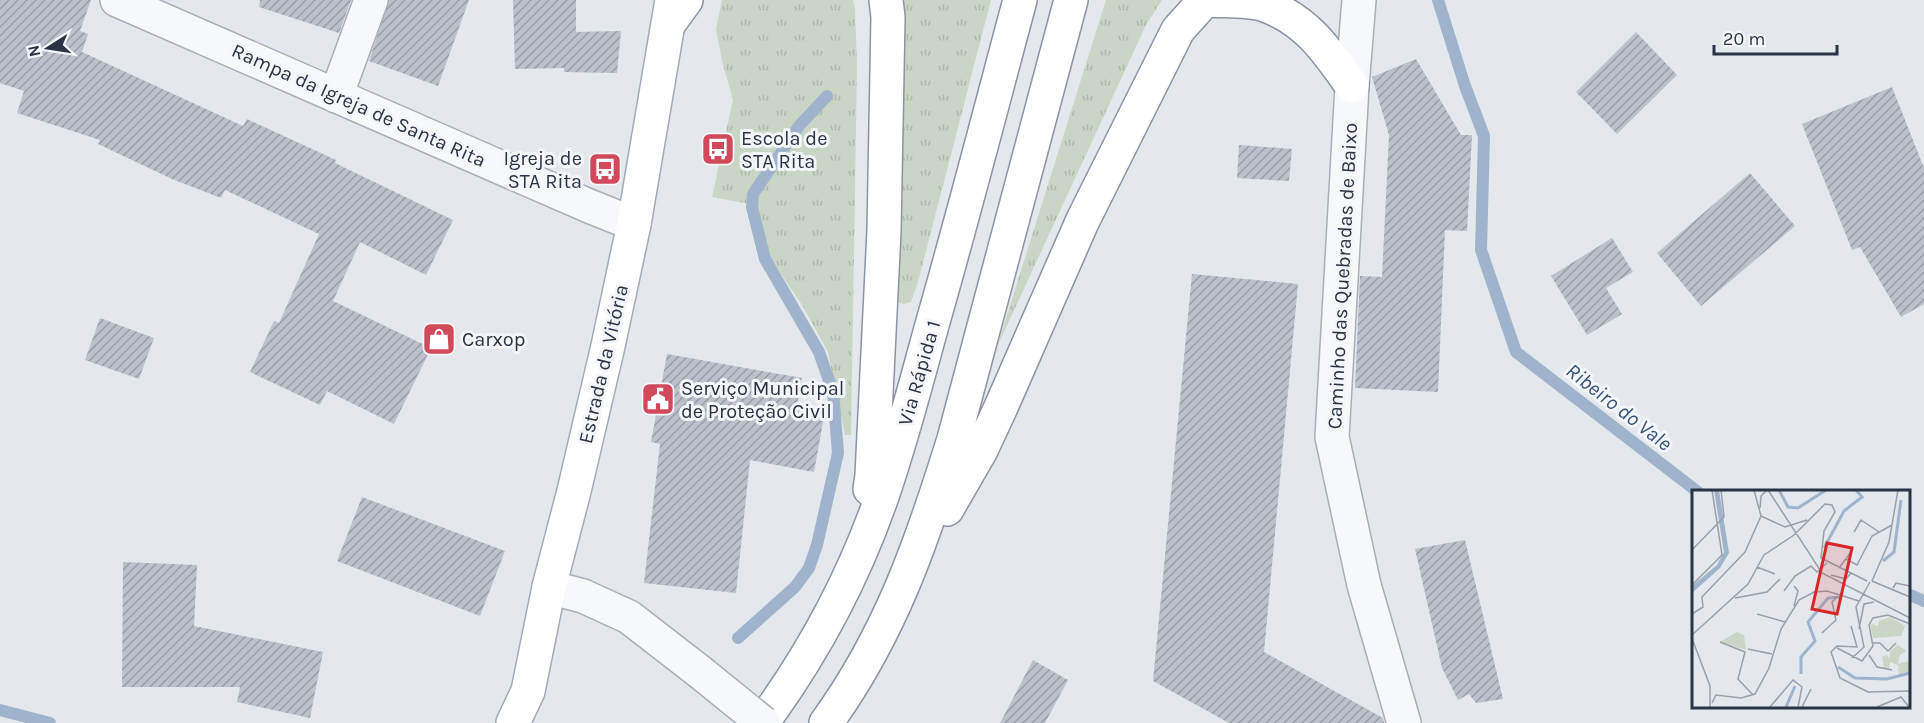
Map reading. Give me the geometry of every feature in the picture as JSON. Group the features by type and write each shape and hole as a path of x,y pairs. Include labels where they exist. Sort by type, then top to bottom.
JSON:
{"main road":[{"path":"858,557 872,475 884,231 888,17 886,0"},
{"name":"Via Rápida 1","path":"762,723 785,692 815,644 858,557 880,500 959,231 1020,0"},
{"path":"826,723 884,627 907,578 932,511 954,439 1071,0"},
{"path":"907,578 981,450 1082,222 1178,30 1207,0 1263,4 1304,27 1323,45 1352,86"},
{"name":"Estrada da Vitória","path":"513,723 528,691 549,587 582,458 634,224 676,7"}],"street":[{"name":"Rampa da Igreja de Santa Rita","path":"117,0 634,224"},
{"path":"336,96 371,0"},
{"name":"Caminho das Quebradas de Baixo","path":"1359,0 1332,436 1364,585 1404,723"},
{"path":"549,587 583,596 629,617 762,723"}],"green space":[{"path":"722,0 853,0 857,65 851,435 845,435 828,352 802,305 769,256 750,204 712,197 733,100 716,29"},
{"path":"900,0 991,0 918,282 911,302 903,304 895,301"},
{"path":"1106,0 1162,0 1146,25 997,347"}],"building":[{"path":"0,0 91,0 80,31 88,34 82,52 243,126 247,119 336,160 335,163 453,220 426,275 360,242 333,301 431,348 394,424 327,391 320,405 250,372 274,321 279,323 319,234 225,190 221,198 172,179 98,144 100,140 17,113 24,91 0,83"},
{"path":"260,0 351,0 339,33 259,7"},
{"path":"389,0 469,0 438,86 369,61"},
{"path":"513,0 576,0 576,32 621,31 617,73 564,72 564,68 515,69"},
{"path":"1636,32 1677,75 1617,134 1576,92"},
{"path":"1416,59 1461,135 1472,135 1467,231 1445,230 1438,392 1355,388 1360,276 1382,277 1389,135 1372,77"},
{"path":"1892,87 1924,168 1924,304 1901,317 1860,247 1852,250 1802,124"},
{"path":"1239,145 1292,149 1289,181 1237,178"},
{"path":"1750,173 1795,226 1701,306 1657,253"},
{"path":"1612,238 1633,272 1606,288 1622,314 1587,335 1551,276"},
{"path":"1192,274 1298,284 1264,652 1383,718 1384,723 1229,723 1153,681"},
{"path":"100,318 154,338 139,379 85,360"},
{"path":"667,354 802,378 797,406 825,411 814,472 750,460 736,593 644,583 660,444 651,442"},
{"path":"362,497 505,551 480,616 337,561"},
{"path":"1465,540 1503,699 1476,703 1469,694 1458,700 1442,668 1415,549"},
{"path":"123,562 197,565 194,626 323,652 310,718 237,702 240,687 122,687"},
{"path":"1033,660 1068,680 1045,723 1000,723"}],"waterway":[{"path":"1438,0 1465,86 1484,136 1481,250 1516,352 1695,490"},
{"path":"738,638 795,587 809,568 817,545 838,453 833,392 819,352 765,259 752,207 753,194 799,126 827,96"},
{"name":"Ribeiro do Vale","path":"1909,594 1924,601"},
{"path":"0,710 50,723"}],"place":[{"name":"Escola de STA Rita","path":"718,149"},
{"name":"Igreja de STA Rita","path":"605,169"},
{"name":"Carxop","path":"439,339"},
{"name":"Serviço Municipal de Proteção Civil","path":"658,399"}]}
